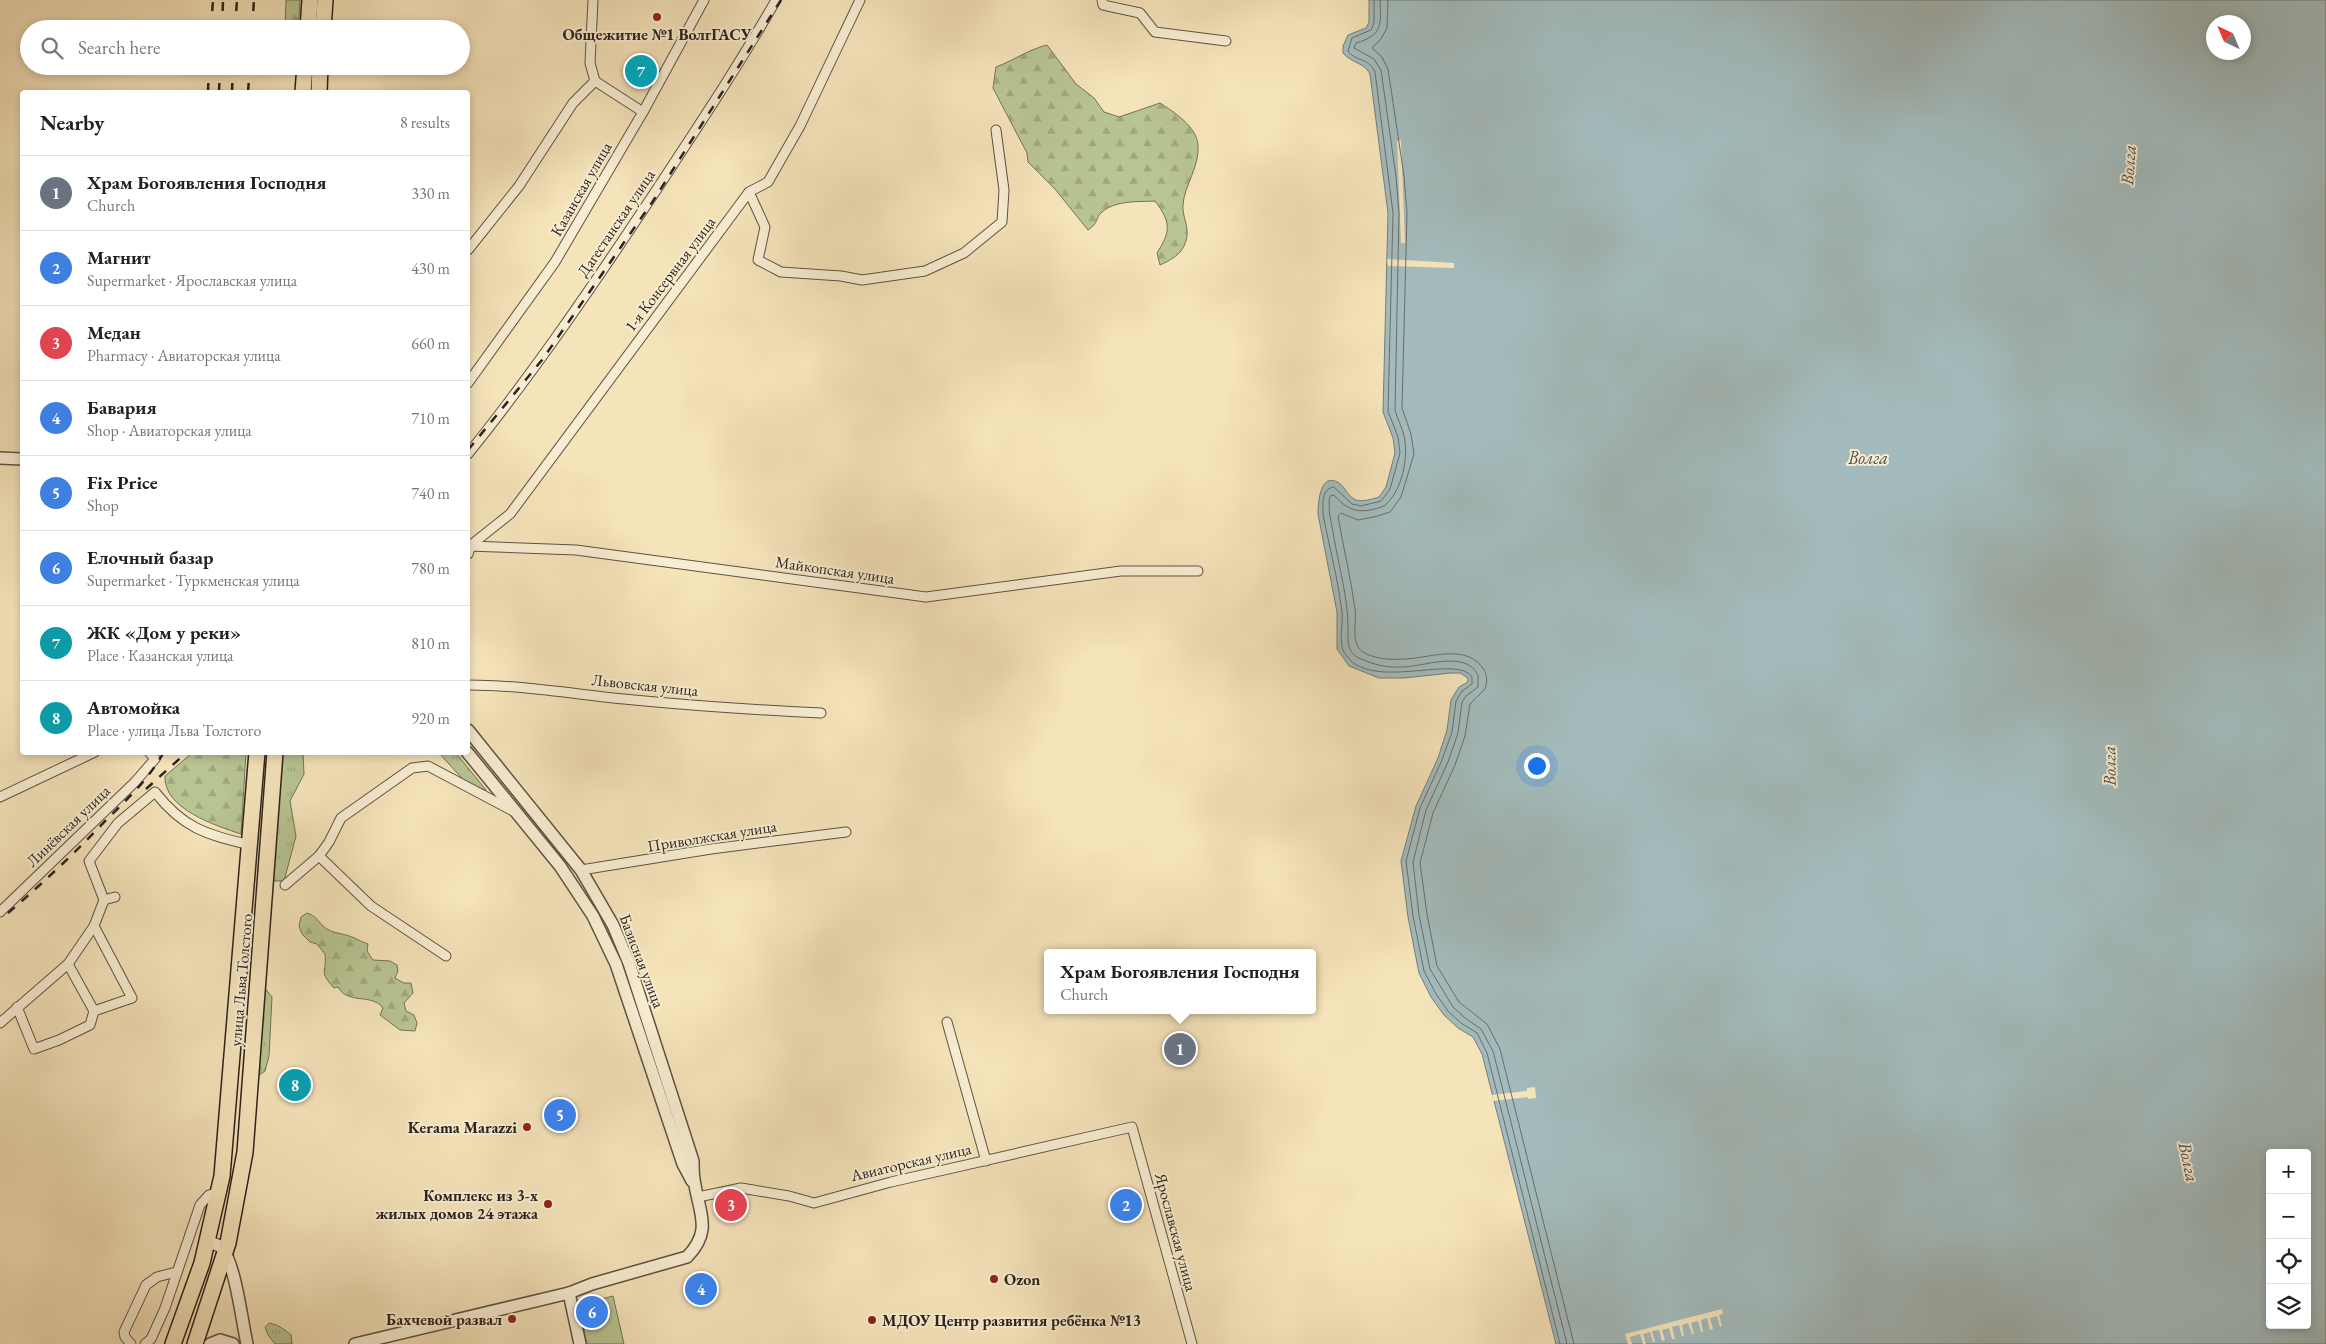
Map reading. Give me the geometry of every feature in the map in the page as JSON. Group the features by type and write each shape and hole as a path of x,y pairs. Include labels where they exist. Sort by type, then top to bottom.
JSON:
{"main road":[{"path":"309,20 310,0"},
{"path":"324,20 325,0"},
{"path":"303,90 304,75"},
{"path":"319,90 320,75"},
{"name":"улица Льва Толстого","path":"196,1344 225,1252 245,1152 275,756"},
{"name":"улица Льва Толстого","path":"173,1344 188,1305 207,1242 219,1192 225,1150 257,757"}],"street":[{"path":"593,0 590,63 594,81 643,112"},
{"name":"Казанская улица","path":"470,380 556,262 643,112 704,0"},
{"name":"Дагестанская улица","path":"470,451 546,351 621,244 700,124 776,0"},
{"name":"1-я Консервная улица","path":"470,547 510,514 749,192 768,182 800,126 860,0"},
{"path":"1102,0 1103,5 1140,14 1155,32 1226,41"},
{"path":"470,247 519,186 573,103 594,81"},
{"path":"749,192 765,227 758,260 781,272 841,276 862,280 925,271 964,254 1002,222 1004,190 996,130"},
{"path":"0,458 20,459"},
{"name":"Майкопская улица","path":"470,548 576,550 926,597 1121,571 1198,571"},
{"name":"Львовская улица","path":"470,685 501,685 634,700 821,713"},
{"name":"Базисная улица","path":"470,732 581,870 613,925 629,963 693,1161 694,1185"},
{"path":"0,797 90,755"},
{"name":"Базисная улица","path":"470,755 560,866 593,916 616,964 683,1164 694,1185 704,1228 697,1247 687,1256 569,1293"},
{"name":"Линёвская улица","path":"0,912 92,824 152,756"},
{"path":"285,885 319,856 329,842 340,818 412,768 428,766 518,813"},
{"path":"0,1023 68,964 94,926 104,900 89,861 118,823 155,792 168,809 182,821 213,836 250,845"},
{"name":"Приволжская улица","path":"581,870 846,832"},
{"path":"319,856 371,906 446,956"},
{"path":"104,900 115,897"},
{"path":"94,926 132,998 94,1011"},
{"path":"17,1007 34,1049 59,1040 90,1024 94,1011 68,964"},
{"path":"947,1022 986,1161"},
{"name":"Авиаторская улица","path":"698,1197 741,1188 789,1196 814,1203 891,1182 1132,1127"},
{"name":"Ярославская улица","path":"1132,1127 1192,1344"},
{"path":"145,1344 151,1338 165,1308 200,1205 209,1195 219,1192"},
{"path":"207,1242 217,1244 225,1252 234,1274 247,1344"},
{"path":"131,1344 125,1337 124,1332 142,1290 157,1277 176,1272"},
{"path":"355,1344 569,1293 580,1344"},
{"path":"210,1344 220,1340 233,1344"}],"green space":[{"path":"286,0 300,0 299,20 285,20"},
{"path":"1047,45 1076,84 1094,98 1104,112 1119,117 1160,103 1184,121 1194,132 1198,145 1197,161 1183,205 1187,229 1186,240 1180,252 1167,262 1160,265 1157,253 1165,239 1167,227 1164,215 1155,201 1127,202 1114,205 1102,212 1094,225 1088,230 1055,189 1028,162 1027,153 993,88 996,67"},
{"path":"190,755 246,755 241,834 206,821 182,807 167,788 165,776"},
{"path":"280,755 303,755 304,774 290,801 296,836 284,881 270,881"},
{"path":"441,755 458,755 486,790 470,787"},
{"path":"307,913 329,930 368,944 367,951 373,960 390,961 397,965 398,971 395,978 404,983 411,983 413,993 404,1003 406,1011 414,1015 417,1023 415,1031 400,1030 380,1015 383,1008 373,1001 348,996 338,987 334,988 324,972 325,954 317,944 310,942 302,934 299,926 301,917"},
{"path":"264,987 272,997 269,1056 265,1071 258,1076"},
{"path":"613,1296 624,1344 587,1344 578,1305"},
{"path":"269,1323 276,1325 291,1335 292,1344 275,1344 265,1327"}],"water":[{"name":"Волга","path":"1369,0 2326,0 2326,1344 1556,1344 1482,1054 1473,1037 1458,1028 1444,1015 1431,997 1419,973 1408,917 1401,861 1416,806 1438,758 1447,730 1451,700 1459,687 1468,682 1468,678 1460,673 1451,673 1404,678 1379,678 1349,666 1337,649 1337,612 1318,514 1321,490 1328,481 1333,480 1339,483 1356,500 1379,497 1386,487 1395,453 1393,438 1383,412 1388,213 1370,74 1364,67 1343,53 1343,46 1348,35 1366,28 1369,22"}],"pier":[{"path":"1401,140 1405,243 1401,243 1397,141"},
{"path":"1387,259 1454,263 1454,268 1388,266"},
{"path":"1535,1087 1536,1098 1528,1099 1528,1097 1493,1101 1492,1095 1527,1091 1527,1088"},
{"path":"1722,1309 1723,1314 1719,1315 1722,1326 1720,1327 1717,1316 1710,1318 1713,1329 1710,1330 1707,1318 1701,1320 1703,1332 1701,1332 1698,1321 1691,1323 1694,1334 1692,1334 1688,1323 1682,1325 1684,1336 1682,1336 1679,1325 1672,1327 1675,1339 1672,1339 1669,1328 1662,1330 1665,1340 1662,1341 1659,1330 1652,1331 1655,1342 1653,1342 1650,1332 1643,1334 1646,1344 1643,1344 1640,1334 1630,1337 1632,1344 1628,1344 1625,1334"}],"railway":[{"path":"212,20 213,0"},
{"path":"222,20 223,0"},
{"path":"236,20 237,0"},
{"path":"253,20 254,0"},
{"path":"470,448 542,360 653,201 781,0"},
{"path":"208,90 209,75"},
{"path":"219,90 220,75"},
{"path":"232,90 233,75"},
{"path":"248,90 249,75"},
{"path":"8,913 60,866 132,794 146,779 162,755"},
{"path":"146,789 184,755"}],"place":[{"name":"Общежитие №1 ВолгГАСУ","path":"657,17"},
{"name":"ЖК «Дом у реки»","path":"641,71"},
{"name":"Храм Богоявления Господня","path":"1180,1049"},
{"name":"Автомойка","path":"295,1085"},
{"name":"Fix Price","path":"560,1115"},
{"name":"Kerama Marazzi","path":"527,1127"},
{"name":"Комплекс из 3-х жилых домов 24 этажа","path":"548,1204"},
{"name":"Медан","path":"731,1205"},
{"name":"Магнит","path":"1126,1205"},
{"name":"Ozon","path":"994,1279"},
{"name":"Бавария","path":"701,1289"},
{"name":"Елочный базар","path":"592,1312"},
{"name":"Бахчевой развал","path":"512,1319"},
{"name":"МДОУ Центр развития ребёнка №13","path":"872,1320"}]}
